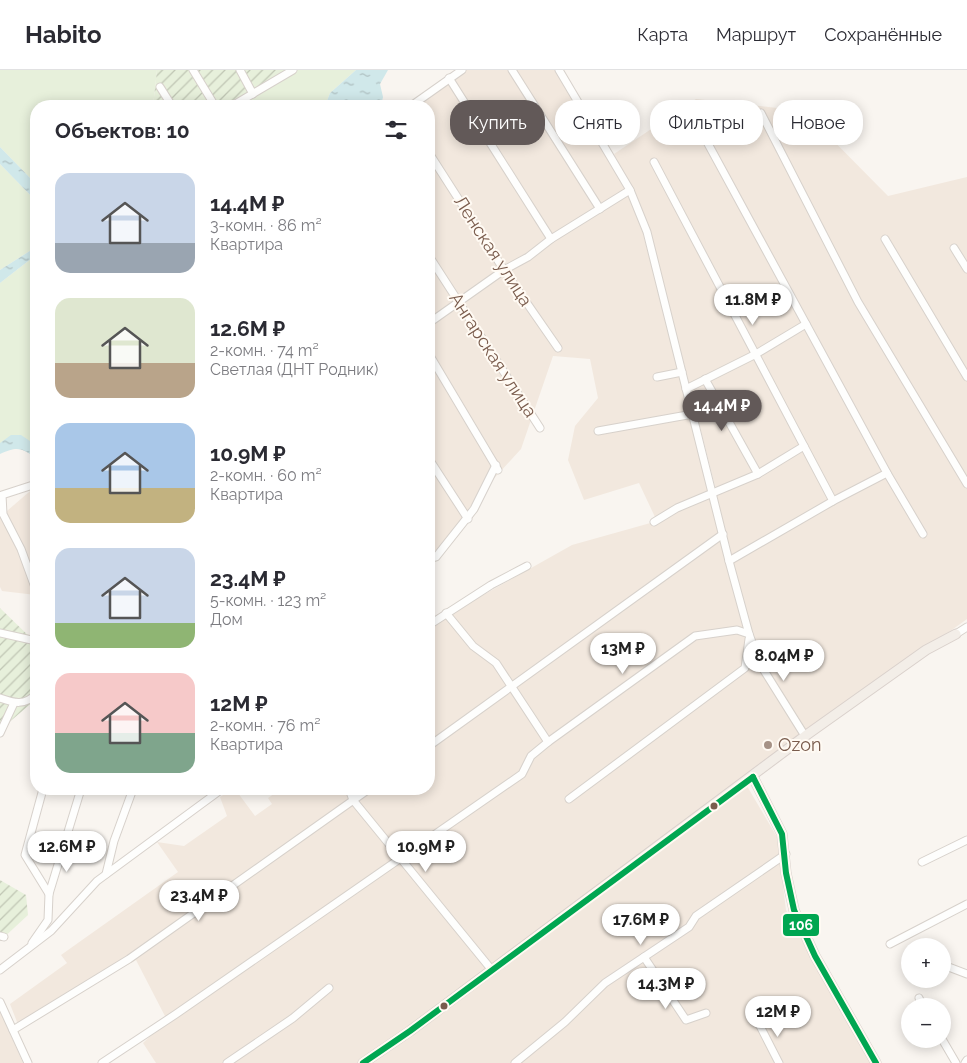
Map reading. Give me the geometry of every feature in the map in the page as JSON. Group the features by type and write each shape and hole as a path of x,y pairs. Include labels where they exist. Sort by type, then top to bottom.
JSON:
{"main road":[{"path":"363,1063 410,1031 806,736 926,650 956,634"},
{"path":"752,777 782,834 786,854 786,873 794,910 815,956 876,1063"}],"street":[{"path":"193,70 211,100"},
{"path":"240,70 253,94"},
{"path":"419,100 462,70"},
{"path":"512,70 600,209"},
{"path":"558,70 630,190 647,232 729,562 749,634 760,664 806,736"},
{"path":"242,100 288,71"},
{"path":"449,78 551,239"},
{"path":"160,87 168,100"},
{"path":"763,117 858,302 967,484"},
{"path":"709,145 887,473 923,534"},
{"name":"Ленская улица","path":"435,162 504,270 558,348"},
{"path":"654,162 833,500"},
{"path":"435,319 504,270 528,257 551,239 630,190"},
{"path":"886,239 967,377"},
{"path":"954,248 967,269"},
{"name":"Ангарская улица","path":"435,265 540,428"},
{"path":"686,388 756,354 806,324"},
{"path":"435,364 497,467 468,519 435,557"},
{"path":"657,377 682,372"},
{"path":"705,379 758,474"},
{"path":"598,431 693,414"},
{"path":"654,522 677,508 758,474 804,446"},
{"path":"435,468 468,519"},
{"path":"729,562 833,500 887,473"},
{"path":"30,486 1,494 5,520 21,549 30,574"},
{"path":"435,742 723,534"},
{"path":"435,621 527,566"},
{"path":"446,613 473,646 496,663 548,742"},
{"path":"956,634 967,627"},
{"path":"102,1063 176,1014 522,774 531,756 548,742 695,636 737,630 749,634"},
{"path":"0,633 30,640"},
{"path":"569,799 745,668 749,653 749,634"},
{"path":"0,698 14,703 24,702 30,698"},
{"path":"0,733 14,703"},
{"path":"41,795 25,855 49,894"},
{"path":"31,946 48,920 49,894 78,795"},
{"path":"106,874 114,841 131,795"},
{"path":"0,970 51,931 97,881 214,795"},
{"path":"351,795 353,800 399,858 491,969"},
{"path":"13,1030 129,959 360,795"},
{"path":"922,862 967,840"},
{"path":"515,1063 565,1022 605,983 689,927 696,916 786,854"},
{"path":"890,944 967,904"},
{"path":"644,957 686,1020 706,1013"},
{"path":"951,968 967,974"},
{"path":"227,1063 293,1018 329,988"},
{"path":"0,1002 28,1063"},
{"path":"758,1022 779,1063"},
{"path":"947,1048 956,1063"}],"shaded area":[{"path":"456,70 556,70 574,100 555,100 555,145 600,145 625,187 643,233 709,492 655,517 639,483 584,500 568,460 575,426 598,398 590,359 553,356 521,449 476,498 444,545 435,550 435,100 414,100"},
{"path":"763,106 773,108 773,145 838,145 888,196 967,177 967,619 921,648 358,1063 156,1063 143,1043 167,1020 136,960 19,1027 10,1004 67,963 61,955 178,872 157,842 184,846 227,816 220,797 223,795 239,795 255,816 272,804 268,798 272,795 435,795 435,624 572,545 654,522 717,494 650,229 614,154 627,145 640,145 640,137 650,130 650,145 763,145"},
{"path":"30,491 30,594 2,591 0,587 0,517"},
{"path":"747,786 777,837 786,910 834,1000 871,1063 371,1063 418,1031"},
{"path":"0,1011 23,1063 0,1063"}],"green space":[{"path":"0,70 157,70 154,100 30,100 30,178 0,147"},
{"path":"157,70 290,70 236,100 154,100"},
{"path":"290,70 356,70 330,93 327,100 236,100"},
{"path":"0,164 30,195 30,251 0,270"},
{"path":"30,260 30,441 0,443 0,283"},
{"path":"0,608 30,637 30,704 0,730"},
{"path":"0,880 26,895 28,915 0,941"}],"water":[{"path":"356,70 388,70 380,84 382,100 327,100 330,93"},
{"path":"0,147 30,178 30,195 0,164"},
{"path":"30,251 30,260 0,283 0,270"},
{"path":"11,435 21,435 30,441 30,454 15,449 0,454 0,443"}],"transit line":[{"name":"106","path":"753,777 782,834 786,873 794,910 815,956 876,1063"},
{"name":"106","path":"363,1063 410,1031 753,777"}],"place":[{"name":"Ozon","path":"768,745"}]}
